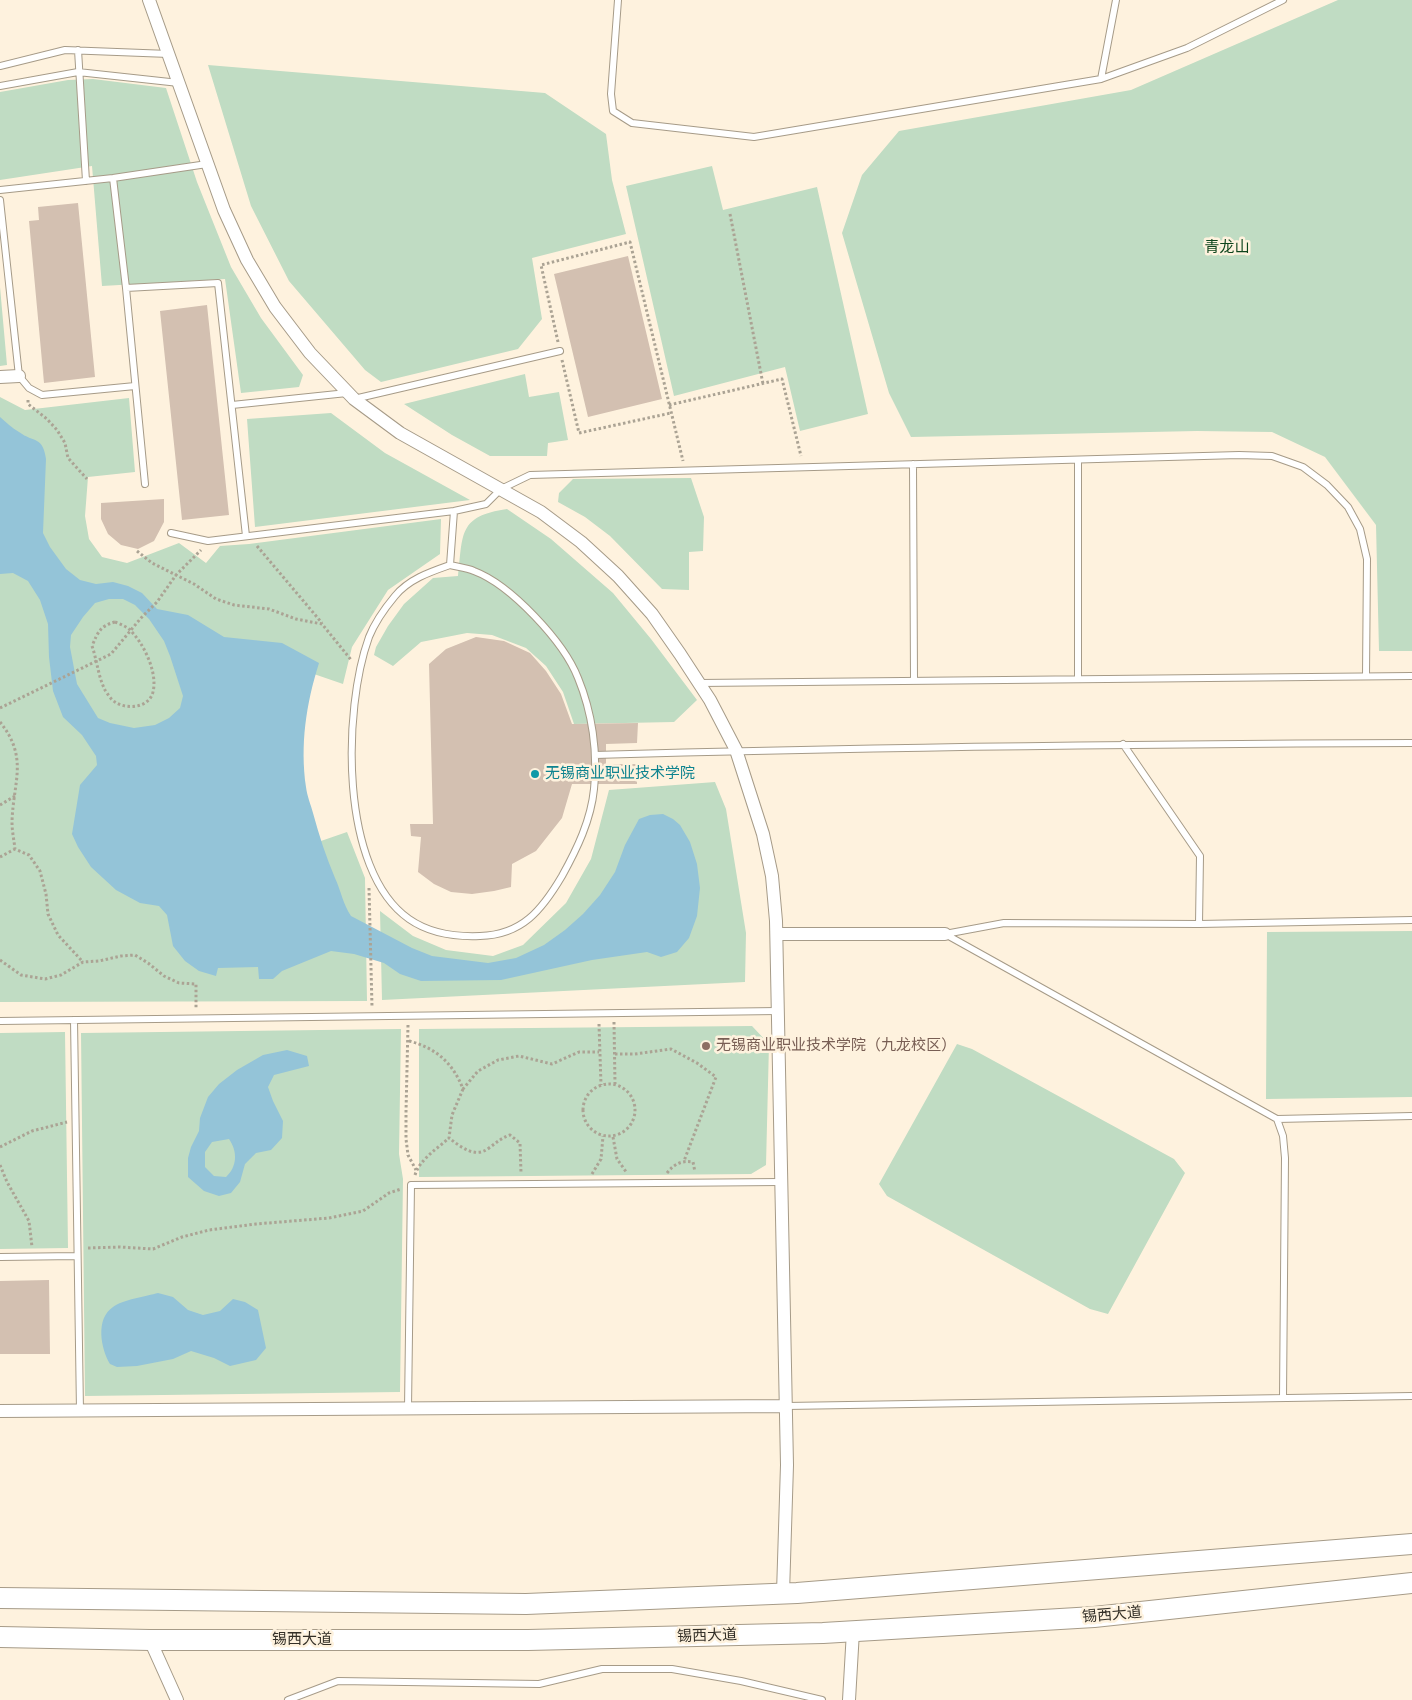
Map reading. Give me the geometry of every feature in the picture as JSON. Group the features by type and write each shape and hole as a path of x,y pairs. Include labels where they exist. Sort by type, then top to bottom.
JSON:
{"main road":[{"path":"0,1598 526,1604 783,1593 1412,1544"},
{"name":"锡西大道","path":"0,1637 150,1640 528,1640 854,1631 1094,1617 1412,1583"}],"street":[{"path":"149,0 224,210 247,260 275,307 310,353 351,396 400,434 541,512 581,542 618,576 652,614 699,683 736,750 763,834 772,876 776,934 787,1465 783,1593"},
{"path":"0,376 19,376"},
{"path":"776,934 945,934"},
{"path":"0,1411 786,1406"},
{"path":"849,1700 854,1631"},
{"path":"150,1640 177,1700"}],"lane":[{"path":"618,0 611,94 613,111 632,123 754,136 1101,79 1187,48 1283,0"},
{"path":"1101,79 1116,0"},
{"path":"0,66 65,50 168,54"},
{"path":"78,50 86,180"},
{"path":"0,86 78,72 179,83"},
{"path":"0,190 113,178 208,164"},
{"path":"113,178 145,484"},
{"path":"0,200 19,376 29,388 42,395 135,386"},
{"path":"126,288 218,283 246,536"},
{"path":"232,405 351,396 560,351"},
{"path":"171,533 208,541 454,511 486,504 501,489 530,475 1239,455 1272,456 1302,467 1327,485 1348,507 1360,529 1367,559 1366,676"},
{"path":"1078,460 1078,678"},
{"path":"912,464 914,680"},
{"path":"450,565 454,511"},
{"path":"450,565 474,571 497,584 536,617 559,645 578,676 589,710 595,754 594,791 585,829 574,855 541,908 522,925 504,933 482,936 460,936 434,932 410,920 392,902 375,876 359,830 352,780 351,738 354,697 360,671 370,635 381,614 397,593 419,576 450,565"},
{"path":"699,683 1412,676"},
{"path":"595,754 1123,744 1412,743"},
{"path":"1123,744 1200,856 1199,924"},
{"path":"945,934 1004,923 1199,924 1412,920"},
{"path":"945,934 1277,1119 1412,1116"},
{"path":"0,1021 778,1011"},
{"path":"74,1020 80,1411"},
{"path":"1277,1119 1283,1136 1285,1158 1283,1398"},
{"path":"408,1408 411,1185 782,1182"},
{"path":"0,1257 77,1252"},
{"path":"786,1406 1412,1396"},
{"path":"288,1700 338,1681 539,1684 602,1669 672,1669 741,1681 822,1700"}],"path":[{"path":"730,214 763,384"},
{"path":"671,413 579,433 540,265 630,242 686,470"},
{"path":"669,405 782,379 803,467"},
{"path":"29,388 28,404 47,418 57,430 65,443 68,458 87,479"},
{"path":"246,536 251,539 360,671"},
{"path":"0,708 111,654 140,618 157,602 176,574 198,554 208,541"},
{"path":"137,551 152,563 194,584 216,599 234,605 269,609 296,619 322,624"},
{"path":"116,622 128,629 140,643 150,662 154,678 153,693 143,705 130,707 114,702 100,678 98,661 92,646 98,632 106,624 116,622"},
{"path":"0,722 6,729 16,749 18,770 12,822 15,849"},
{"path":"0,805 16,795"},
{"path":"0,856 15,849 29,855 40,871 46,894 48,914 58,936 83,962"},
{"path":"370,909 372,1016"},
{"path":"0,960 21,975 45,979 61,975 83,962 134,955 164,976 179,983 196,984 196,1018"},
{"path":"599,1013 601,1085"},
{"path":"614,1013 615,1084"},
{"path":"408,1016 406,1139 408,1155 416,1170"},
{"path":"409,1041 418,1043 449,1062 458,1075 463,1089"},
{"path":"615,1054 635,1054 671,1049 697,1063 716,1077 684,1161"},
{"path":"77,1252 120,1247 154,1249 182,1236 209,1230 329,1218 363,1211 389,1193 411,1185 416,1170 425,1159 449,1138 452,1115 463,1089 478,1071 498,1060 520,1056 552,1064 579,1052 599,1052"},
{"path":"615,1084 628,1091 633,1099 635,1109 632,1124 622,1134 612,1137 595,1133 589,1129 584,1121 582,1111 584,1102 588,1094 601,1085 615,1084"},
{"path":"0,1147 32,1131 75,1120"},
{"path":"449,1138 462,1148 476,1154 487,1150 500,1139 510,1135 520,1143 522,1184"},
{"path":"588,1184 601,1159 604,1136"},
{"path":"612,1137 617,1159 626,1170 630,1183"},
{"path":"658,1183 671,1168 684,1161 693,1162 696,1183"},
{"path":"0,1165 7,1182 29,1221 33,1256"}],"green space":[{"name":"青龙山","path":"1338,0 1412,0 1412,651 1379,651 1376,525 1325,457 1272,432 1197,431 911,437 889,393 842,233 862,175 899,131 1131,90"},
{"path":"208,65 545,93 606,134 612,180 626,234 532,258 542,319 518,349 381,382 365,370 289,281 251,206"},
{"path":"93,79 166,88 197,182 231,267 261,318 303,375 299,387 241,393 225,279 102,286 92,166 0,180 0,92 68,80"},
{"path":"712,166 723,210 817,187 868,414 800,431 785,367 674,396 626,186"},
{"path":"0,287 7,365 0,366"},
{"path":"525,374 529,397 559,392 568,440 548,443 547,456 490,456 452,435 404,404"},
{"path":"0,397 25,410 129,398 135,472 88,477 85,516 89,539 102,557 127,563 179,543 206,563 220,546 249,544 441,519 440,554 388,590 352,647 343,684 311,673 297,755 318,842 347,832 365,878 367,1001 0,1002"},
{"path":"331,413 385,453 470,500 255,527 247,419"},
{"path":"691,478 704,517 703,551 689,552 689,590 662,589 610,536 585,517 558,502 559,493 573,479"},
{"path":"507,509 551,539 613,593 651,639 697,700 674,722 574,724 563,692 546,666 526,648 492,635 467,633 421,642 393,666 374,655 376,647 388,626 404,604 433,578 458,576 463,538 471,522 491,512"},
{"path":"715,782 726,809 746,933 745,982 382,1000 380,911 413,936 446,950 493,956 523,945 566,903 591,859 609,790"},
{"path":"1412,931 1412,1097 1266,1099 1267,932"},
{"path":"752,1026 769,1044 766,1165 751,1174 419,1177 419,1029"},
{"path":"401,1029 399,1154 403,1179 400,1392 85,1396 81,1033"},
{"path":"65,1032 68,1248 0,1249 0,1033"},
{"path":"957,1044 972,1049 1174,1159 1185,1173 1108,1314 1090,1309 887,1196 879,1184"}],"water":[{"path":"0,417 16,430 40,443 43,447 46,459 43,533 50,547 66,569 80,580 96,584 113,582 128,586 142,593 157,609 188,615 224,637 282,643 319,663 305,725 304,771 306,787 320,838 351,916 412,948 432,956 488,963 516,958 544,945 583,914 600,895 615,872 625,845 639,819 650,815 663,814 680,825 690,842 697,864 700,888 697,916 689,938 677,952 661,957 647,952 592,960 501,980 421,981 400,974 384,963 354,954 331,951 282,971 273,979 259,979 258,967 218,968 216,976 199,971 185,961 173,946 167,915 159,906 140,903 116,890 91,867 78,847 72,834 80,785 97,765 96,756 82,735 63,717 53,691 48,624 40,600 28,581 13,573 0,574","holes":["109,599 123,599 135,605 149,619 164,641 183,696 180,708 169,718 155,725 134,728 110,723 98,718 77,684 70,647 71,635 95,603"]},
{"path":"287,1050 307,1056 309,1066 274,1075 268,1087 283,1121 282,1138 271,1150 256,1153 245,1164 240,1182 231,1193 219,1196 204,1191 188,1177 188,1158 199,1131 200,1118 208,1097 219,1084 237,1070 263,1055","holes":["229,1139 235,1159 230,1173 226,1177 214,1176 205,1167 205,1152 212,1142"]},
{"path":"158,1293 173,1297 188,1310 203,1315 220,1311 233,1299 245,1302 258,1310 266,1348 256,1360 230,1366 214,1358 191,1351 173,1359 137,1366 117,1367 110,1364 104,1350 101,1334 107,1312 122,1302"}],"building":[{"path":"78,203 95,377 44,383 29,221 39,220 38,207"},
{"path":"628,256 662,399 588,417 554,274"},
{"path":"207,305 229,515 182,520 160,311"},
{"path":"164,499 164,522 154,541 138,549 121,545 108,534 101,519 101,503"},
{"name":"无锡商业职业技术学院","path":"476,637 504,641 530,653 546,671 561,694 572,724 638,723 637,743 606,744 606,764 637,764 637,784 572,784 562,818 536,851 512,864 511,887 472,894 451,892 434,884 418,872 421,837 411,836 410,824 433,824 429,664 446,649"},
{"path":"49,1280 50,1354 0,1354 0,1281"}],"place":[{"name":"无锡商业职业技术学院","path":"535,774"},
{"name":"无锡商业职业技术学院（九龙校区）","path":"706,1046"}]}
